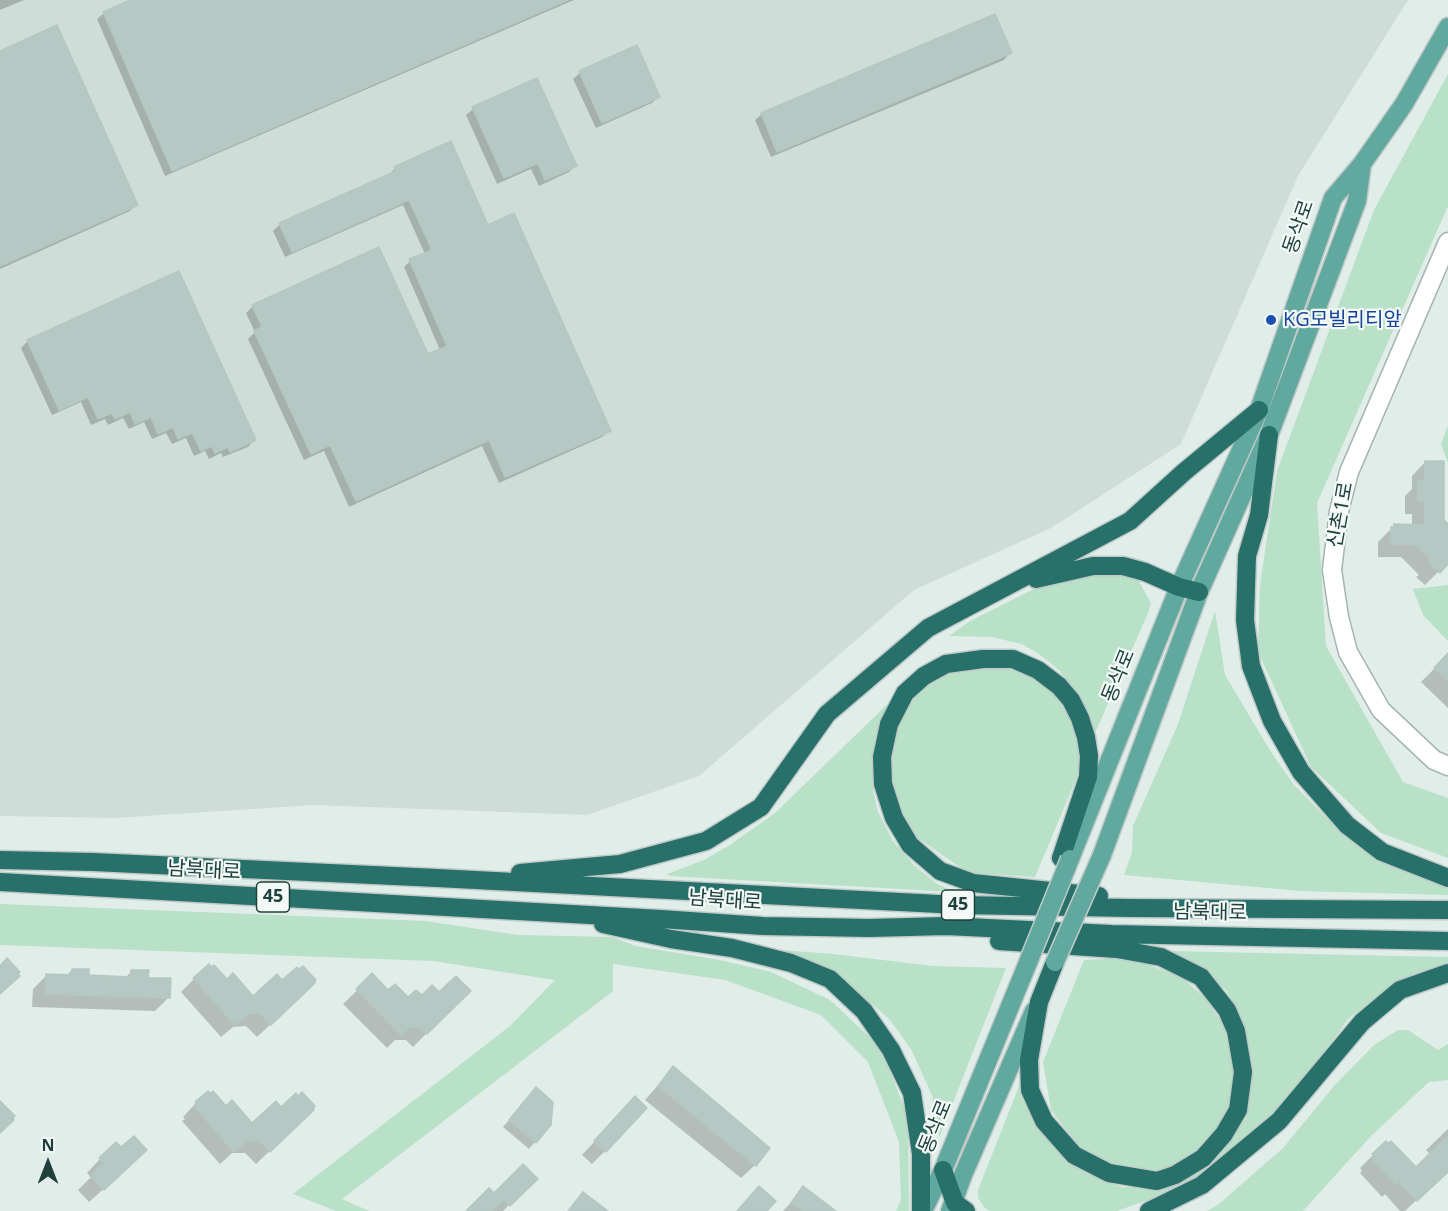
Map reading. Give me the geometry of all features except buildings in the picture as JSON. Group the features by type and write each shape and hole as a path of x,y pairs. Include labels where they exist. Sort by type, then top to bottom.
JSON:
{"highway":[{"path":"468,879 620,864 706,841 760,807 827,714 928,628 1130,521 1184,472 1259,410"},
{"path":"1269,435 1259,515 1247,556 1245,620 1251,666 1272,721 1301,772 1347,825 1382,852 1448,878"},
{"path":"1006,586 1093,567 1123,566 1199,592"},
{"path":"1065,858 1088,777 1089,756 1080,718 1071,700 1059,686 1038,670 1013,658 982,658 946,664 924,676 905,693 890,724 882,757 883,784 894,818 910,845 940,871 973,883 1203,908"},
{"name":"남북대로","path":"0,860 468,879 958,905 1448,910"},
{"name":"남북대로","path":"0,882 763,926 869,928 946,926 1112,934 1448,941"},
{"path":"545,912 672,939 732,948 791,963 830,979 864,1011 891,1050 912,1093 921,1154 922,1211"},
{"path":"869,928 980,940 1117,949 1161,957 1201,977 1227,1010 1236,1031 1243,1072 1238,1110 1224,1134 1203,1158 1175,1174 1157,1180 1109,1173 1074,1155 1044,1121 1030,1090 1029,1060 1039,1002 1055,962"},
{"path":"1149,1211 1202,1185 1280,1121 1362,1022 1400,990 1448,973"},
{"path":"943,1170 957,1208"}],"main road":[{"name":"동삭로","path":"922,1211 943,1170 1029,960 1065,858 1179,587 1259,410 1333,198 1362,164 1404,104 1448,27"},
{"name":"동삭로","path":"957,1208 963,1175 1102,855 1199,592 1269,435 1357,201 1362,164"}],"street":[{"name":"신촌1로","path":"1448,242 1349,472 1339,511 1332,570 1339,617 1348,652 1381,710 1434,760 1448,766"}],"shaded area":[{"path":"0,0 1408,0 1298,176 1181,444 1051,528 914,590 699,776 587,815 314,805 114,818 0,816"}],"green space":[{"path":"1448,74 1448,206 1317,503 1326,646 1403,782 1448,798 1448,858 1381,833 1311,767 1258,652 1260,585 1277,471 1374,210"},
{"path":"1448,426 1448,463 1441,444"},
{"path":"1108,572 1137,578 1151,603 1091,742 1079,698 1060,671 1039,654 1022,644 991,637 949,636 970,621 1036,588 1061,578"},
{"path":"1448,585 1448,641 1423,615 1413,589"},
{"path":"1215,611 1225,675 1271,752 1294,785 1332,823 1382,855 1448,886 1448,895 1300,891 1124,875 1132,852 1133,826 1178,724"},
{"path":"1013,666 1036,677 1052,689 1076,728 1080,755 1077,777 1035,877 973,873 964,870 918,838 895,802 890,784 890,760 897,724 920,692 942,676 963,667"},
{"path":"897,695 875,743 873,791 878,812 893,841 914,865 936,883 953,892 670,876 667,874 704,860 730,845 775,813"},
{"path":"0,904 425,921 518,935 612,937 636,946 720,960 771,972 830,1000 881,1048 908,1117 909,1211 896,1211 901,1200 899,1142 868,1062 821,1015 725,980 613,964 613,991 342,1199 369,1211 336,1211 293,1194 510,1026 555,980 433,961 0,945"},
{"path":"780,950 933,966 1006,968 939,1138 932,1095 911,1049 890,1020 863,996 829,973"},
{"path":"1169,951 1448,957 1448,963 1391,986 1348,1019 1312,1070 1277,1109 1208,1171 1156,1197 1117,1211 990,1211 985,1208 978,1198 978,1190 1025,1071 1079,1167 1100,1179 1122,1187 1157,1187 1213,1159 1246,1118 1252,1067 1239,1014 1227,991 1203,968"},
{"path":"1130,958 1181,977 1204,997 1223,1024 1235,1060 1232,1103 1222,1128 1205,1148 1173,1166 1148,1172 1115,1165 1083,1152 1051,1110 1043,1062 1084,960"},
{"path":"1398,1030 1408,1030 1438,1050 1448,1044 1448,1080 1429,1082 1371,1136 1303,1211 1207,1211 1219,1204 1283,1148 1334,1086 1374,1045"}],"place":[{"name":"KG모빌리티앞","path":"1271,320"}]}
